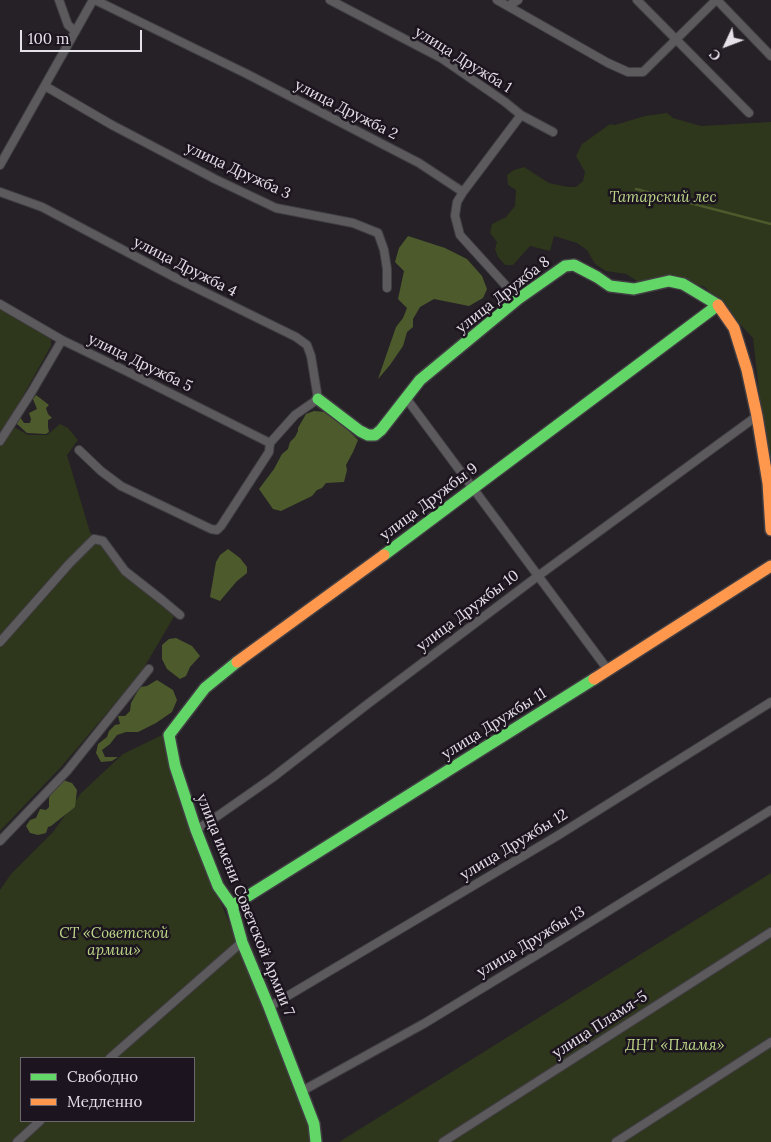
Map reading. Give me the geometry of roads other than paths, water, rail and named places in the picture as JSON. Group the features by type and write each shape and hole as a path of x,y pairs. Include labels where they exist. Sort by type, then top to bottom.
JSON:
{"street":[{"path":"59,0 68,25 75,31"},
{"path":"0,165 94,0"},
{"name":"улица Дружба 2","path":"94,0 246,74 419,162 463,192"},
{"name":"улица Дружба 1","path":"330,0 441,58 521,115 553,132"},
{"path":"497,0 608,63 628,72 644,72 716,0 771,56"},
{"path":"508,6 518,0"},
{"path":"637,0 750,113"},
{"name":"улица Дружба 3","path":"45,86 121,130 215,179 276,208 353,223 378,234 384,250 387,269 386,288"},
{"path":"518,299 460,235 455,216 457,202 463,192 521,115"},
{"name":"улица Дружба 4","path":"0,192 42,207 176,278 296,336 306,344 311,356 318,399"},
{"name":"улица Дружба 8","path":"318,399 360,432 375,435 420,380 518,299 565,266 574,265 610,286 634,290 669,281 683,284 718,305 734,328 747,370 757,416 768,483 771,530"},
{"name":"улица Дружба 5","path":"0,304 62,340 126,370 270,443"},
{"name":"улица Дружбы 9","path":"169,735 205,688 218,677 718,305"},
{"path":"0,441 62,340"},
{"path":"406,398 608,670"},
{"path":"80,450 101,472 120,486 211,529 217,530 222,526 269,452 270,443 295,414 318,399"},
{"name":"улица Дружбы 10","path":"196,830 272,778 538,576 757,416"},
{"path":"0,642 69,564 94,539 103,541 125,570 180,615"},
{"name":"улица Дружбы 11","path":"232,906 771,566"},
{"path":"0,841 67,771 148,669"},
{"name":"улица Дружбы 12","path":"269,1007 557,836 771,702"},
{"name":"улица имени Советской Армии 7","path":"169,735 175,766 196,830 218,886 232,906 242,942 314,1124 316,1142"},
{"name":"улица Дружбы 13","path":"302,1092 426,1023 771,810"},
{"name":"улица Пламя-5","path":"443,1142 771,932"},
{"path":"111,1057 242,942"},
{"path":"616,1142 771,1042"},
{"path":"17,1142 39,1122"}],"waterway":[{"path":"636,189 771,224"}],"park label":[{"name":"Татарский лес","path":"663,198"},
{"name":"СТ «Советской армии»","path":"114,942"},
{"name":"ДНТ «Пламя»","path":"675,1046"}]}
